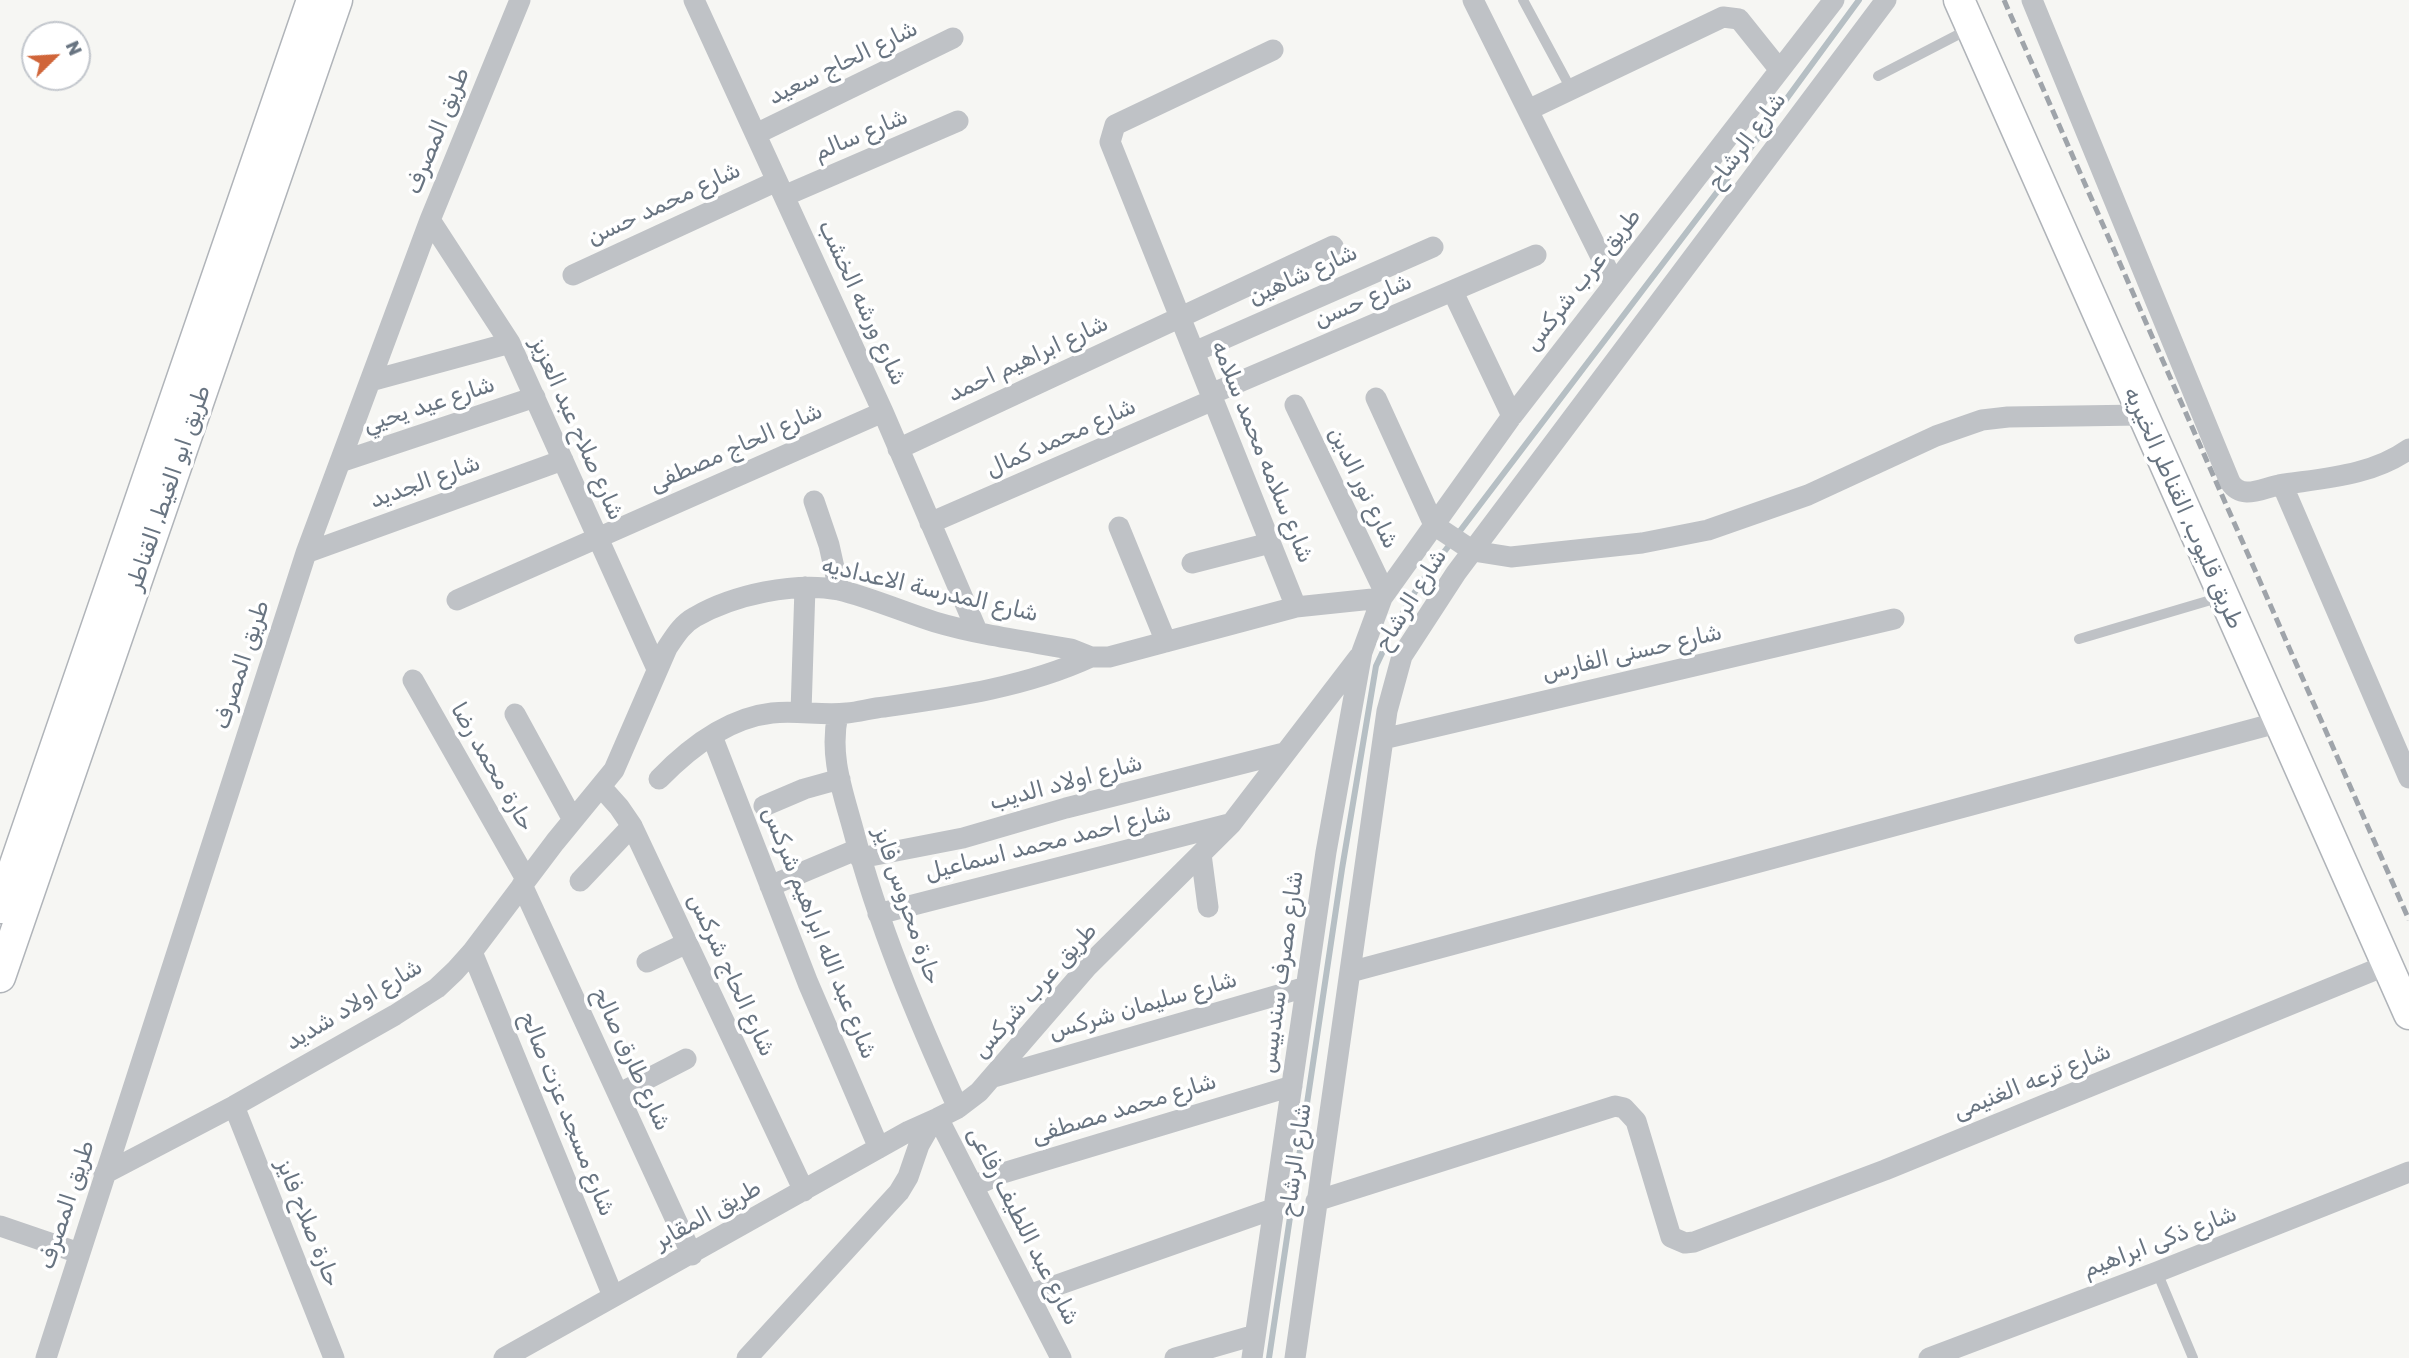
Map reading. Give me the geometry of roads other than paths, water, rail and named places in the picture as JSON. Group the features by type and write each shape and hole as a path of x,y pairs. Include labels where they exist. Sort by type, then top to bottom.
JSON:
{"main road":[{"name":"طريق ابو الغيط, القناطر","path":"0,908 312,0"},
{"name":"طريق ابو الغيط, القناطر","path":"0,976 337,0"},
{"name":"طريق قليوب, القناطر الخيريه","path":"1959,0 2409,1014"}],"street":[{"name":"طريق المصرف","path":"46,1358 306,553 430,220 520,0"},
{"name":"شارع ورشه الخشب","path":"694,0 883,412 976,631"},
{"path":"1473,0 1614,283"},
{"name":"طريق عرب شركس","path":"1383,596 1512,416 1834,0"},
{"name":"شارع الرشاح","path":"1295,1358 1315,1201 1387,710 1402,656 1472,551 1886,0"},
{"path":"2032,0 2234,489 2241,492 2359,472 2395,459 2409,449"},
{"path":"1528,110 1728,16 1739,19 1779,69"},
{"name":"شارع الحاج سعيد","path":"756,134 953,38"},
{"name":"شارع سلامه محمد سلامه","path":"1273,50 1115,125 1110,142 1296,607"},
{"name":"شارع سالم","path":"780,188 958,121"},
{"name":"شارع محمد حسن","path":"573,275 780,188"},
{"name":"شارع صلاح عبد العزيز","path":"430,220 510,343 657,668"},
{"name":"شارع ابراهيم احمد","path":"898,449 1333,246"},
{"name":"شارع شاهين","path":"1194,352 1433,247"},
{"name":"شارع حسن","path":"1212,397 1536,255"},
{"path":"1452,292 1512,416"},
{"path":"370,381 510,343"},
{"name":"شارع عيد يحيي","path":"340,462 535,397"},
{"name":"شارع محمد كمال","path":"930,523 1212,397"},
{"path":"1376,398 1434,525 1472,551 1511,557 1642,543 1708,530 1772,509 1892,458 1936,436 1982,421 2008,417 2141,415"},
{"name":"شارع نور الدين","path":"1295,405 1383,596"},
{"name":"شارع الحاج مصطفى","path":"457,600 883,412"},
{"name":"شارع الجديد","path":"306,553 563,460"},
{"path":"2279,485 2285,491 2409,778"},
{"path":"814,501 829,545 839,590"},
{"path":"1119,527 1166,642"},
{"path":"1192,564 1270,542"},
{"path":"801,712 805,587"},
{"name":"شارع المدرسة الاعداديه","path":"657,668 678,630 693,617 737,600 805,587 839,590 936,622 1071,649 1091,657 1109,657 1296,607 1383,596"},
{"name":"شارع مصرف سندبيس","path":"1252,1358 1326,852 1362,652 1383,596"},
{"name":"شارع حسنى الفارس","path":"1383,739 1894,619"},
{"name":"طريق عرب شركس","path":"747,1358 899,1192 908,1177 919,1145 938,1118 958,1108 994,1077 1088,966 1231,824 1362,652"},
{"path":"659,779 683,754 748,717 801,712 838,714 976,693 1049,674 1091,657"},
{"name":"شارع اولاد شديد","path":"104,1174 234,1106 437,988 472,952 573,820 602,788 622,754 657,668"},
{"name":"حارة محمد رضا","path":"413,680 524,882"},
{"path":"514,714 573,820"},
{"name":"حارة محروس فايز","path":"838,714 833,735 840,779 859,854 878,914 920,1024 958,1108"},
{"path":"1350,972 2280,722"},
{"name":"شارع عبد الله ابراهيم شركس","path":"712,736 808,983 879,1148"},
{"name":"شارع اولاد الديب","path":"770,887 859,854 963,838 1066,808 1284,754"},
{"path":"764,806 804,789 840,779"},
{"name":"شارع الحاج شركس","path":"602,788 620,807 632,826 804,1191"},
{"name":"شارع احمد محمد اسماعيل","path":"878,914 1231,824"},
{"path":"580,881 632,826"},
{"path":"1201,854 1208,907"},
{"name":"شارع طارق صالح","path":"524,882 692,1255"},
{"path":"647,962 687,943"},
{"name":"شارع مسجد عزت صالح","path":"472,952 613,1296"},
{"name":"شارع ترعه الغنيمى","path":"1315,1201 1615,1106 1624,1108 1636,1121 1671,1237 1685,1243 1694,1242 1885,1170 2387,965"},
{"name":"شارع سليمان شركس","path":"994,1077 1306,987"},
{"path":"618,1094 686,1059"},
{"name":"شارع محمد مصطفى","path":"974,1186 1003,1173 1292,1086"},
{"name":"حارة صلاح فايز","path":"234,1106 334,1358"},
{"name":"طريق المقابر","path":"504,1358 879,1148 938,1118"},
{"name":"شارع عبد اللطيف رفاعى","path":"938,1118 1061,1358"},
{"name":"شارع ذكى ابراهيم","path":"1928,1358 2157,1272 2409,1172"},
{"path":"1029,1295 1273,1209"},
{"path":"0,1226 79,1253"},
{"path":"1175,1358 1255,1335"}],"lane":[{"path":"1523,0 1571,89"},
{"path":"1878,76 1971,28"},
{"path":"2079,639 2223,596"},
{"path":"2157,1272 2193,1358"}],"waterway":[{"path":"1269,1358 1342,869 1376,666 1419,585 1752,146 1859,0"}],"railway":[{"path":"2004,0 2409,920"}]}
